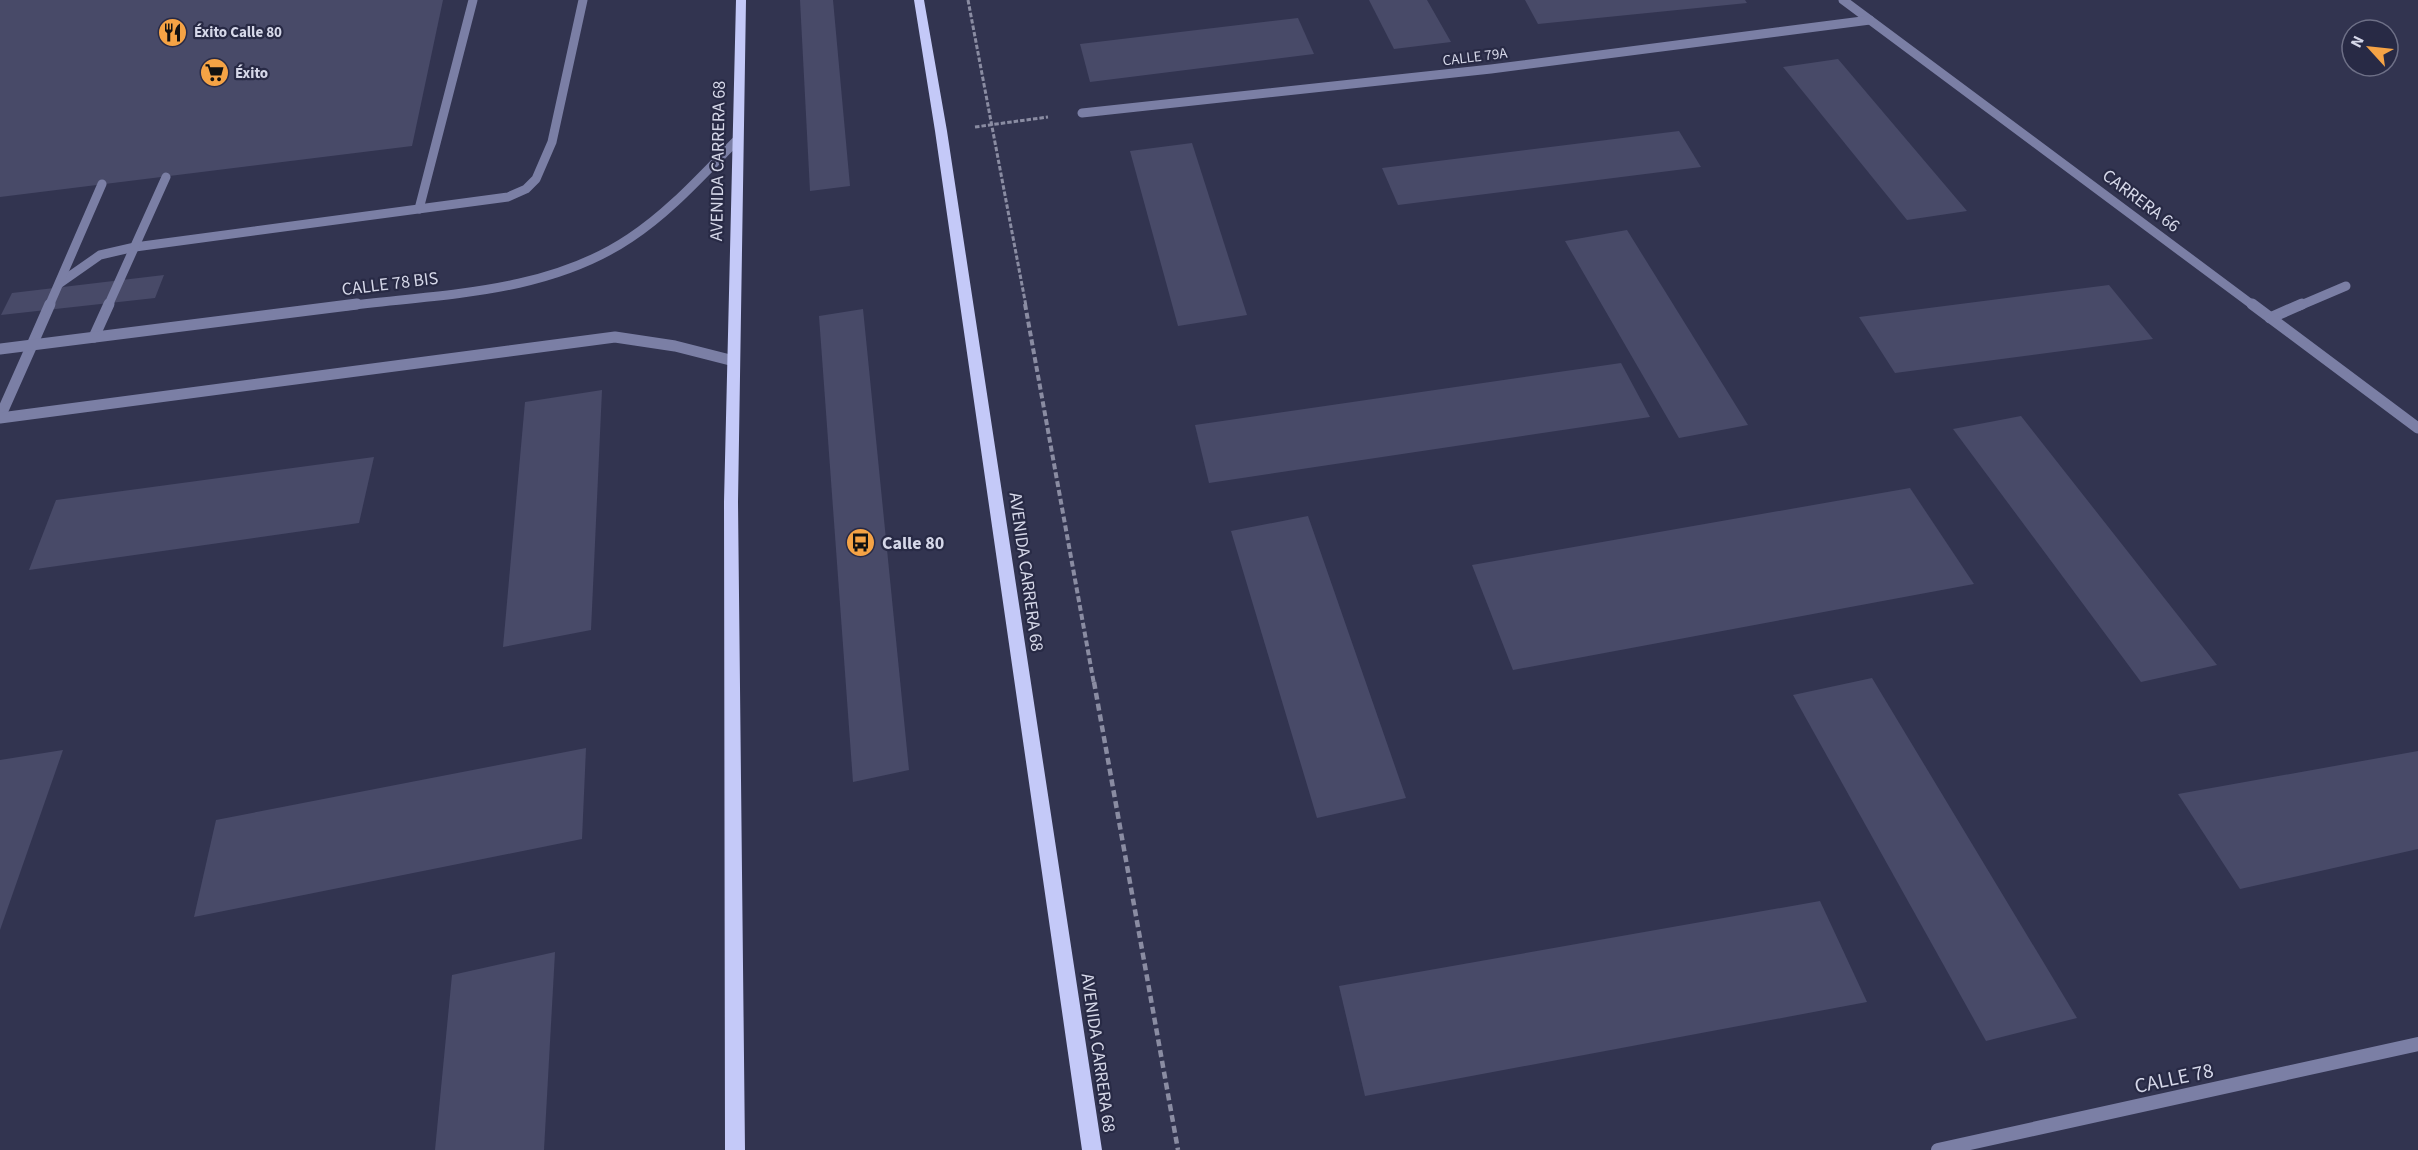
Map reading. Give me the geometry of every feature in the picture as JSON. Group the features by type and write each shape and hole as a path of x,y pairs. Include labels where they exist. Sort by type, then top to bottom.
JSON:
{"main road":[{"name":"AVENIDA CARRERA 68","path":"735,1150 731,514 741,0"},
{"name":"AVENIDA CARRERA 68","path":"919,0 941,131 1092,1150"}],"street":[{"path":"419,209 472,0"},
{"path":"60,283 100,255 135,247 508,197 526,189 537,179 552,142 583,0"},
{"name":"CARRERA 66","path":"1843,0 2418,429"},
{"name":"CALLE 79A","path":"1082,113 1447,74 1870,20"},
{"name":"CALLE 78 BIS","path":"0,349 505,285 550,276 593,259 622,243 677,198 738,140"},
{"path":"94,337 166,177"},
{"path":"0,417 102,184"},
{"path":"2270,318 2346,286"},
{"path":"0,417 615,337 650,339 688,347 734,361"},
{"name":"CALLE 78","path":"1938,1150 2418,1044"}],"path":[{"path":"968,0 1178,1150"},
{"path":"941,131 1082,113"}],"building":[{"name":"Éxito","path":"0,0 443,0 412,146 0,197"},
{"path":"800,0 833,0 850,186 810,191"},
{"path":"1369,0 1427,0 1451,42 1394,49"},
{"path":"1525,0 1745,0 1747,3 1538,24"},
{"path":"1298,18 1314,54 1090,82 1080,44"},
{"path":"1838,59 1967,211 1907,220 1783,67"},
{"path":"1679,131 1701,167 1398,205 1382,168"},
{"path":"1192,143 1247,315 1178,326 1130,151"},
{"path":"1627,230 1748,425 1679,438 1565,241"},
{"path":"164,275 155,298 1,315 12,293"},
{"path":"2109,285 2153,339 1895,373 1859,317"},
{"name":"Calle 80","path":"863,309 909,770 853,782 819,316"},
{"path":"1621,363 1650,417 1209,483 1195,425"},
{"path":"602,390 591,630 503,647 525,402"},
{"path":"2021,416 2217,665 2141,682 1953,429"},
{"path":"374,457 359,523 29,570 56,500"},
{"path":"1910,488 1974,584 1513,670 1472,565"},
{"path":"1308,516 1406,798 1317,818 1231,531"},
{"path":"1872,678 2077,1018 1986,1041 1793,695"},
{"path":"586,748 582,839 194,917 216,820"},
{"path":"63,750 0,930 0,760"},
{"path":"2418,751 2418,849 2240,889 2178,794"},
{"path":"1820,901 1867,1002 1365,1096 1339,986"},
{"path":"555,952 544,1150 435,1150 452,975"}],"place":[{"name":"Éxito Calle 80","path":"173,32"},
{"name":"Éxito","path":"214,73"},
{"name":"Calle 80","path":"861,543"}]}
